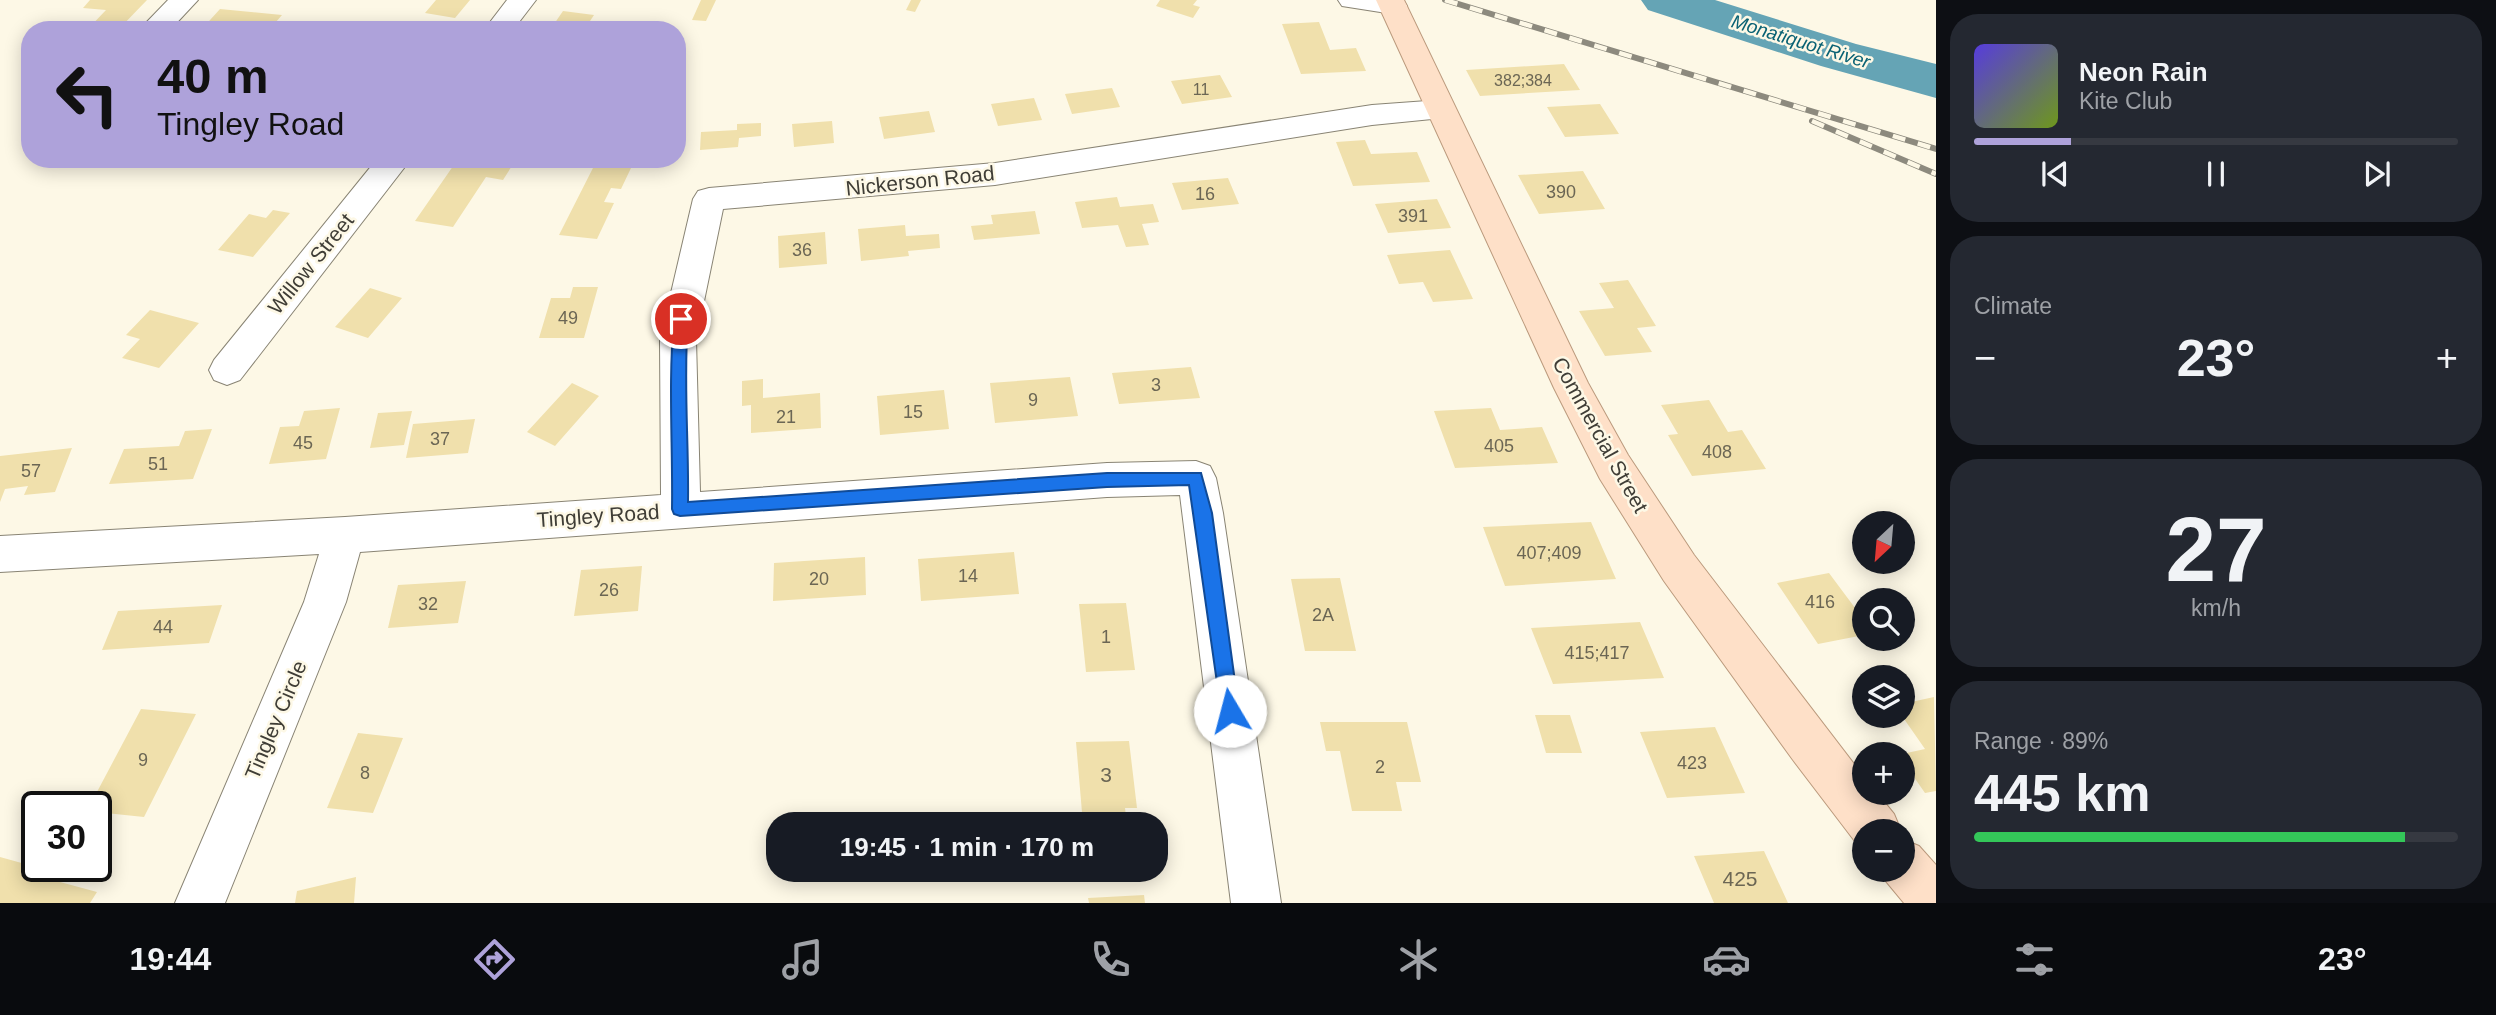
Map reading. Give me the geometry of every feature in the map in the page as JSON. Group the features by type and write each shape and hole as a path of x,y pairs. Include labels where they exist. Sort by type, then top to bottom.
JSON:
{"main road":[{"name":"Commercial Street","path":"1391,3 1572,388 1614,467 1679,568 1868,819"},
{"path":"1915,878 1936,903"}],"street":[{"path":"162,21 184,0"},
{"path":"505,21 522,0"},
{"path":"1352,0 1374,6 1391,3"},
{"name":"Nickerson Road","path":"680,509 682,464 678,340 709,199 995,174 1372,115 1441,110"},
{"name":"Willow Street","path":"227,370 388,168"},
{"name":"Tingley Road","path":"0,554 345,535 1107,480 1196,478 1256,903"},
{"name":"Tingley Circle","path":"200,903 325,602 345,535"}],"building":[{"path":"90,0 147,0 127,21 96,21 106,10 83,8"},
{"path":"436,0 470,0 455,18 425,13"},
{"path":"701,0 716,0 706,21 692,20"},
{"path":"911,0 921,0 915,12 906,10"},
{"path":"1160,0 1197,0 1193,5 1200,7 1193,18 1156,6"},
{"path":"220,9 282,15 277,21 209,21"},
{"path":"563,11 594,15 590,21 556,21"},
{"path":"1319,22 1330,50 1356,48 1366,71 1301,74 1282,24"},
{"path":"1564,64 1580,90 1480,96 1466,70"},
{"path":"1220,75 1232,97 1182,104 1171,81"},
{"path":"1112,88 1120,107 1072,114 1065,94"},
{"path":"1034,98 1042,120 998,126 991,104"},
{"path":"1600,104 1619,134 1565,137 1547,107"},
{"path":"929,111 935,132 884,139 879,117"},
{"path":"832,121 834,143 794,147 792,124"},
{"path":"761,123 761,136 739,138 738,147 700,150 701,132 737,130 737,124"},
{"path":"1365,140 1371,154 1417,152 1430,182 1353,186 1336,142"},
{"path":"452,168 511,168 503,180 486,177 453,227 415,221"},
{"path":"593,168 631,168 621,189 611,188 604,202 614,203 597,239 559,235"},
{"path":"1583,171 1605,209 1539,214 1518,175"},
{"path":"1228,178 1239,204 1182,210 1172,183"},
{"path":"1117,197 1120,207 1153,204 1159,222 1142,224 1149,245 1126,247 1118,225 1082,228 1075,202"},
{"path":"1437,199 1451,228 1388,233 1375,204"},
{"path":"273,210 290,213 253,257 218,250 249,214 266,218"},
{"path":"1035,211 1040,234 974,240 971,226 993,224 991,215"},
{"path":"905,225 906,236 939,234 940,248 908,251 909,256 861,261 858,229"},
{"path":"825,232 827,264 779,268 778,236"},
{"path":"1450,250 1473,299 1433,302 1423,282 1399,284 1387,255"},
{"path":"1628,280 1656,326 1637,328 1652,352 1605,356 1579,311 1614,308 1599,283"},
{"path":"573,287 598,287 584,338 539,338 551,298 570,298"},
{"path":"370,288 402,298 368,338 335,327"},
{"path":"150,310 199,323 159,368 122,358 140,339 126,335"},
{"path":"1191,367 1200,398 1119,404 1112,373"},
{"path":"1070,377 1078,416 995,423 990,383"},
{"path":"763,379 763,398 820,393 821,428 751,433 751,405 742,406 742,381"},
{"path":"572,383 599,396 555,446 527,432"},
{"path":"944,390 949,429 880,435 877,396"},
{"path":"1709,400 1728,432 1742,430 1766,469 1692,476 1668,435 1678,434 1661,405"},
{"path":"340,408 326,459 269,464 280,427 299,426 304,411"},
{"path":"1491,408 1500,430 1542,427 1558,463 1455,468 1434,411"},
{"path":"412,411 404,445 370,448 378,413"},
{"path":"475,419 468,453 406,458 413,424"},
{"path":"212,429 193,479 109,484 124,449 179,446 185,431"},
{"path":"72,448 55,492 24,495 28,486 5,489 0,502 0,456"},
{"path":"1591,522 1616,579 1505,586 1483,527"},
{"path":"1014,552 1019,594 921,601 918,559"},
{"path":"865,557 866,595 773,601 774,563"},
{"path":"642,566 638,611 574,616 581,570"},
{"path":"1829,573 1852,604 1852,637 1818,644 1777,583"},
{"path":"1340,578 1356,651 1305,651 1291,579"},
{"path":"466,581 458,623 388,628 398,585"},
{"path":"1126,603 1135,670 1086,672 1079,604"},
{"path":"222,605 209,643 102,650 118,611"},
{"path":"1640,622 1664,678 1553,684 1531,628"},
{"path":"1934,697 1936,791 1925,793 1915,779 1915,751 1925,749 1910,728 1915,728 1915,701"},
{"path":"141,709 196,714 144,817 112,814 112,791 97,791"},
{"path":"1535,715 1570,715 1582,753 1546,753"},
{"path":"1320,722 1407,722 1421,782 1396,782 1402,811 1352,811 1340,751 1326,751"},
{"path":"1715,727 1745,793 1667,798 1640,732"},
{"path":"358,733 403,738 373,813 327,808"},
{"path":"1129,741 1137,808 1125,808 1126,812 1082,812 1076,742"},
{"path":"1764,851 1788,903 1714,903 1694,856"},
{"path":"0,857 21,863 21,882 60,882 97,892 90,903 0,903"},
{"path":"356,877 354,903 295,903 297,891"},
{"path":"1144,895 1145,903 1089,903 1088,898"}],"waterway":[{"name":"Monatiquot River","path":"1665,0 1839,55 1936,81"}],"railway":[{"path":"1445,0 1936,149"},
{"path":"1812,121 1936,174"}],"route":[{"path":"681,319 677,359 681,442 680,509 1107,480 1196,478 1230,711"}]}
